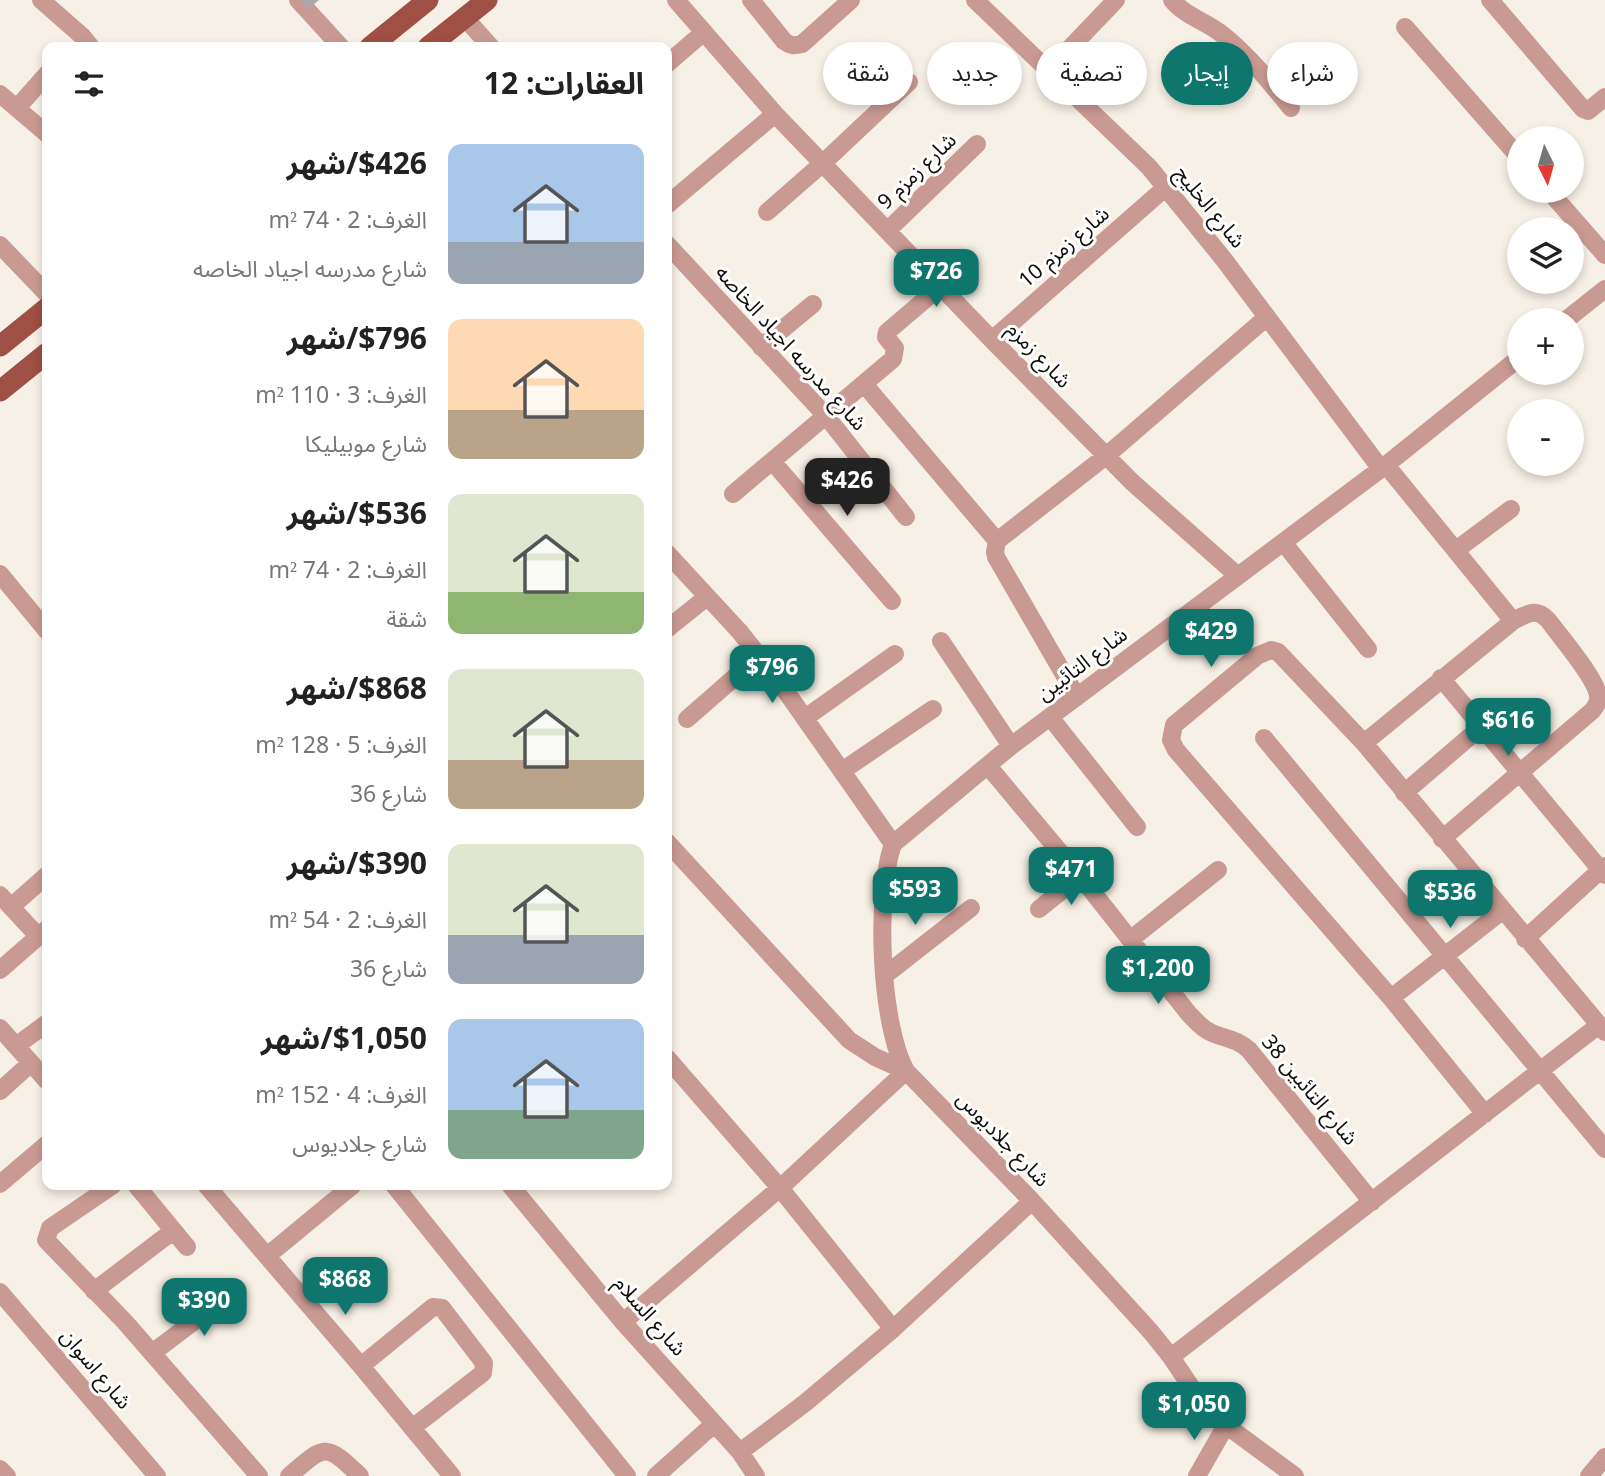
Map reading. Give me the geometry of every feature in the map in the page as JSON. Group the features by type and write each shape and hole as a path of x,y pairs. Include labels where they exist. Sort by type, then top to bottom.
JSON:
{"main road":[{"path":"376,42 428,0"},
{"path":"434,42 487,0"},
{"path":"2,341 42,312"},
{"path":"0,391 42,357"}],"street":[{"path":"41,0 80,42"},
{"path":"298,0 336,42"},
{"name":"شارع زمزم","path":"676,0 775,114 992,340 1106,456 1238,576"},
{"path":"751,0 784,41 796,46 802,44 851,0"},
{"name":"شارع الخليج","path":"975,0 1036,58"},
{"path":"1076,42 1116,0"},
{"path":"1172,0 1220,32 1238,48 1291,108"},
{"path":"1490,0 1583,109 1588,111 1605,97"},
{"path":"465,18 487,42"},
{"path":"1405,27 1507,143"},
{"path":"672,60 704,32"},
{"path":"17,108 42,80"},
{"path":"0,94 42,130"},
{"path":"767,212 885,105"},
{"name":"شارع الخليج","path":"1085,105 1149,167 1384,467 1513,621"},
{"path":"672,201 775,114"},
{"name":"شارع زمزم 9","path":"888,230 977,144"},
{"name":"شارع زمزم 10","path":"992,340 1165,188"},
{"path":"1560,203 1605,255"},
{"path":"0,245 42,289"},
{"name":"شارع مدرسه اجياد الخاصه","path":"672,249 825,416 906,517"},
{"path":"733,494 893,359 895,352 886,337 888,330 941,286"},
{"path":"1581,308 1605,289"},
{"path":"761,347 813,304"},
{"path":"1077,697 996,557 998,541 1106,456 1267,317"},
{"name":"شارع التائبين","path":"893,844 1011,746 1384,467 1507,368"},
{"path":"864,384 998,541"},
{"path":"772,461 892,601"},
{"path":"1456,550 1511,509"},
{"path":"1283,542 1368,649"},
{"path":"623,1322 780,1188 906,1072 897,1056 892,1038 884,976 884,897 888,857 893,844 759,656 672,558"},
{"path":"0,574 42,625"},
{"path":"672,625 707,597"},
{"path":"1364,743 1513,621 1534,611 1542,613 1592,681 1599,697 1591,712 1442,839"},
{"path":"941,641 1011,746"},
{"path":"1171,1357 1541,1071 1602,1029 1364,743 1278,652 1271,650 1257,656 1174,725 1171,740 1176,750 1391,999 1485,1114"},
{"path":"805,718 895,654"},
{"path":"687,719 759,656"},
{"path":"1441,678 1603,870 1525,939"},
{"path":"842,771 933,709"},
{"path":"1050,717 1137,827"},
{"path":"1404,793 1481,727"},
{"path":"1264,738 1605,1149"},
{"name":"شارع التائبين 38","path":"988,766 1200,1026 1210,1032 1232,1038 1249,1050 1372,1202"},
{"name":"شارع جلاديوس","path":"672,847 849,1041 906,1072 1032,1201 1171,1357 1199,1402 1225,1427 1295,1476"},
{"path":"1131,939 1218,870"},
{"path":"1039,909 1080,876"},
{"path":"42,878 6,901 42,932"},
{"path":"884,976 971,908"},
{"path":"1391,999 1502,911"},
{"path":"0,970 42,934"},
{"path":"16,1046 42,1027"},
{"path":"0,1028 42,1075"},
{"path":"0,1091 31,1063"},
{"path":"672,1064 780,1188 893,1329"},
{"path":"0,1184 42,1148"},
{"path":"106,1190 50,1228 46,1235 49,1246 152,1353 259,1476"},
{"path":"140,1190 187,1247"},
{"path":"209,1190 452,1476"},
{"path":"267,1255 347,1190"},
{"path":"398,1190 627,1476"},
{"name":"شارع السلام","path":"514,1190 623,1322 740,1452 756,1476"},
{"path":"740,1452 893,1329 1032,1201"},
{"path":"94,1290 173,1231"},
{"name":"شارع اسوان","path":"0,1292 157,1476"},
{"path":"152,1353 233,1292"},
{"path":"361,1366 433,1307 442,1308 485,1368 483,1373 412,1428"},
{"path":"656,1476 714,1424"},
{"path":"1197,1476 1225,1427"},
{"path":"289,1476 322,1451 338,1455 360,1476"},
{"path":"1589,1476 1605,1457"},
{"path":"0,1469 6,1476"}]}
